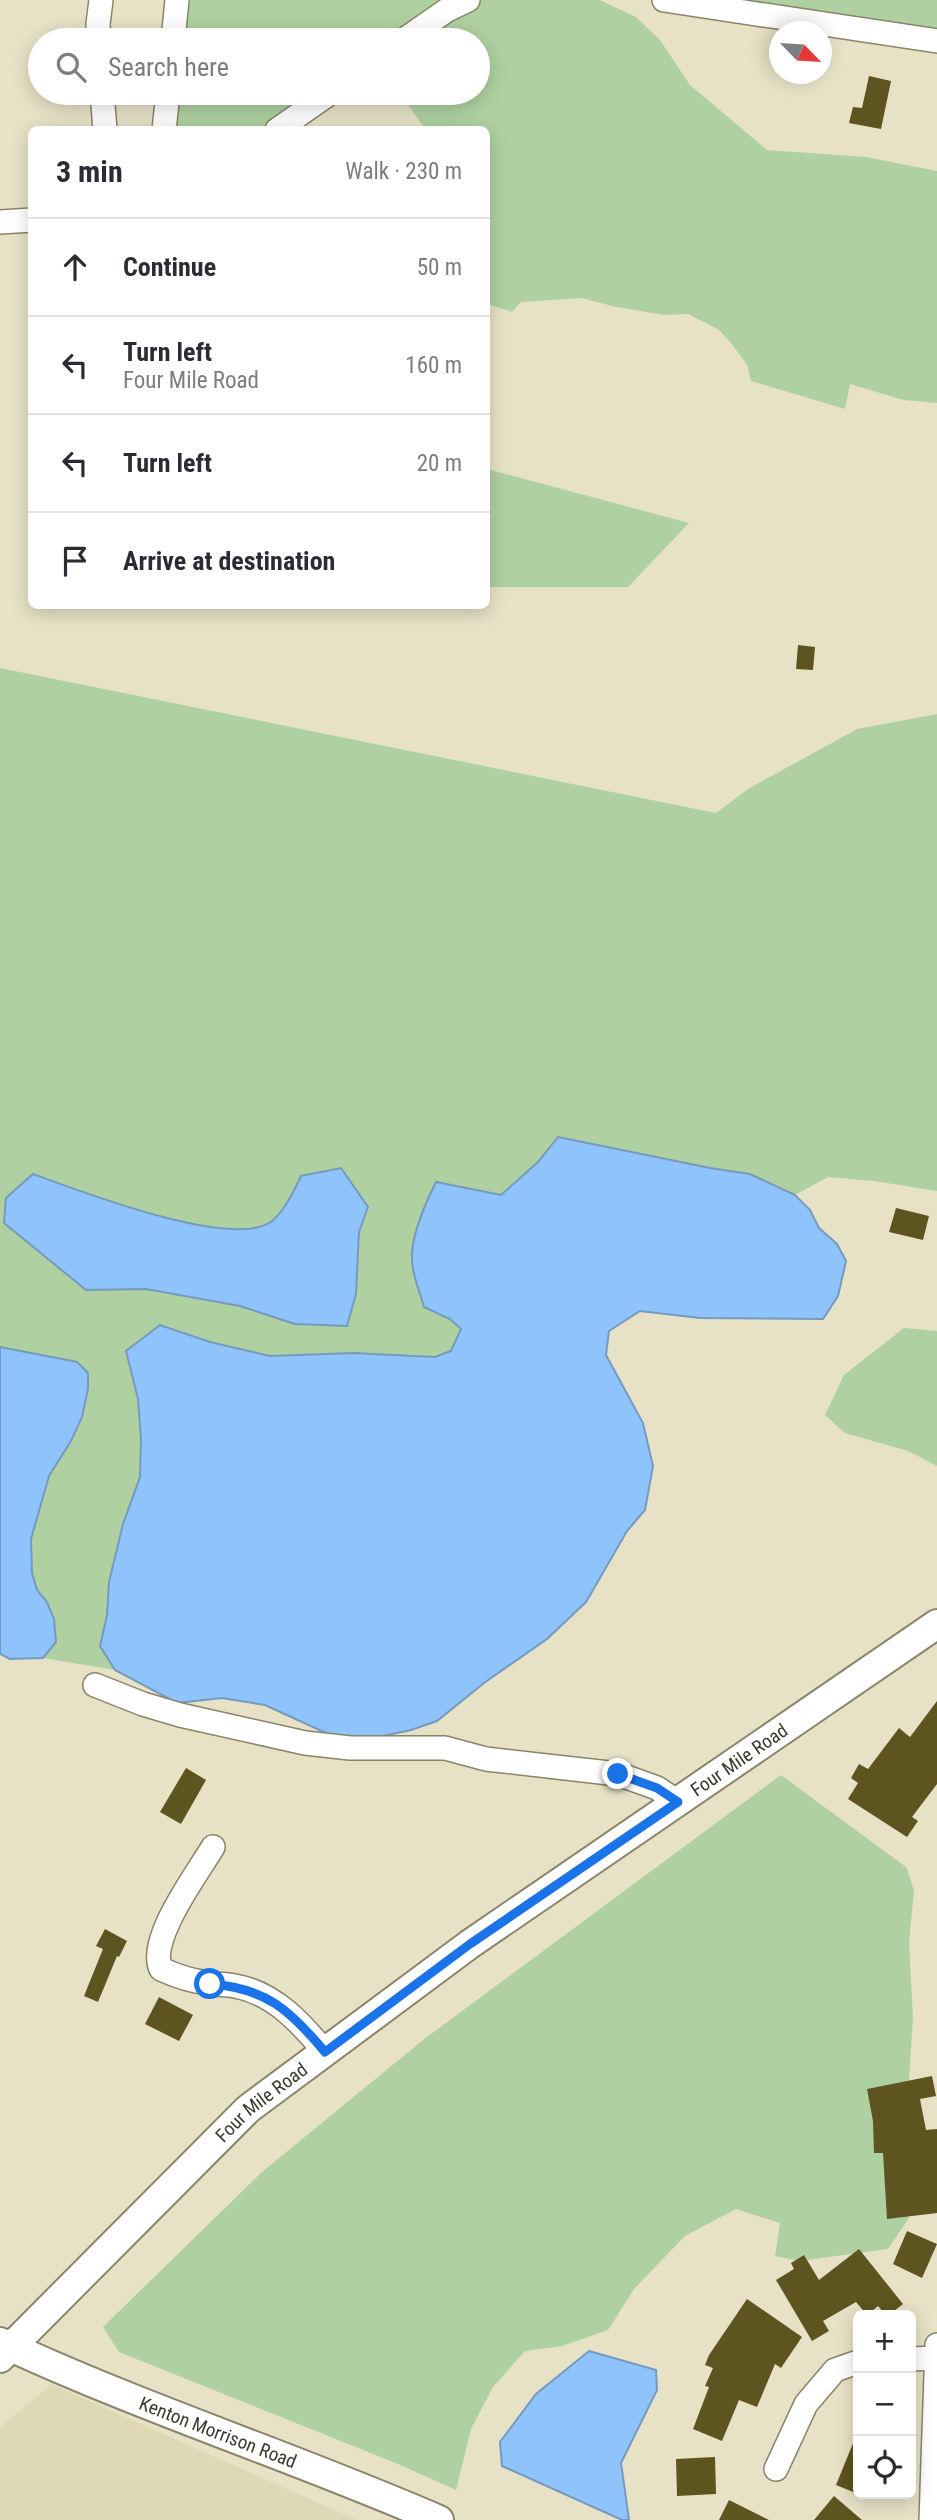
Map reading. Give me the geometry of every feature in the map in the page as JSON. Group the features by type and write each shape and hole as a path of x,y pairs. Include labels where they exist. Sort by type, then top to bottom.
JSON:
{"main road":[{"name":"Four Mile Road","path":"4,2349 248,2109 470,1944 937,1624"},
{"name":"Kenton Morrison Road","path":"4,2349 388,2497 439,2520"}],"street":[{"path":"98,28 101,0"},
{"path":"174,28 177,0"},
{"path":"421,28 447,10 468,0"},
{"path":"664,0 937,41"},
{"path":"103,105 105,126"},
{"path":"164,126 167,105"},
{"path":"283,126 313,105"},
{"path":"0,222 28,220"},
{"path":"95,1685 180,1715 305,1743 350,1748 445,1748 486,1759 618,1774 657,1788 678,1802"},
{"path":"213,1847 172,1915 159,1945 157,1961 161,1969 181,1978 236,1986 265,1997 302,2025 325,2052"},
{"path":"916,2358 936,2352 931,2520"},
{"path":"776,2469 806,2404 835,2370 853,2364"}],"shaded area":[{"path":"51,2384 357,2520 0,2520 0,2428"}],"green space":[{"path":"186,0 600,0 636,17 660,40 690,85 767,150 866,157 937,171 937,403 903,400 850,384 845,409 751,381 747,365 719,330 688,314 664,315 582,298 521,302 512,312 490,305 490,126 423,126 408,105 490,105 490,28 183,28"},
{"path":"717,0 937,0 937,37"},
{"path":"176,105 325,105 292,126 173,126"},
{"path":"490,470 689,523 628,587 490,587"},
{"path":"0,668 716,813 748,789 857,729 937,714 937,1191 828,1177 795,1195 750,1174 558,1137 538,1162 501,1196 437,1182 424,1307 450,1319 461,1329 451,1351 435,1357 353,1353 270,1356 210,1342 160,1325 126,1351 138,1399 140,1477 123,1524 109,1582 107,1615 100,1646 115,1670 43,1658 56,1642 47,1602 37,1590 32,1573 31,1539 49,1476 71,1441 82,1417 77,1362 0,1347","holes":["33,1174 155,1215 225,1229 252,1228 272,1221 289,1200 301,1176 368,1207 359,1232 356,1294 295,1324 240,1306 146,1289 86,1290"]},
{"path":"904,1328 937,1331 937,1466 908,1451 845,1433 825,1415 844,1375"},
{"path":"781,1775 906,1867 914,1890 909,1943 913,2018 909,2079 898,2114 902,2189 909,2218 888,2249 800,2261 775,2256 780,2223 736,2209 685,2236 634,2289 608,2330 562,2346 525,2351 493,2387 471,2429 456,2490 119,2352 103,2327 262,2172 423,2040"}],"water":[{"path":"558,1137 750,1174 795,1195 810,1210 819,1228 837,1244 846,1261 838,1296 823,1319 700,1318 640,1311 609,1331 606,1355 643,1423 653,1466 645,1510 627,1531 586,1602 547,1639 484,1683 437,1721 374,1738 339,1739 265,1705 222,1698 177,1703 115,1670 100,1646 107,1615 109,1582 123,1524 140,1477 138,1399 126,1351 160,1325 210,1342 270,1356 353,1353 435,1357 451,1351 461,1329 450,1319 424,1307 412,1260 417,1226 436,1182 501,1195 538,1162"},
{"path":"341,1168 368,1207 359,1232 356,1294 347,1326 295,1324 240,1306 146,1289 86,1290 4,1223 6,1198 33,1174 118,1204 191,1224 225,1229 252,1228 277,1217 301,1176"},
{"path":"0,1347 77,1362 88,1373 88,1389 82,1417 71,1441 49,1476 31,1539 32,1573 37,1590 47,1602 54,1619 56,1642 43,1658 10,1659 0,1654"},
{"path":"589,2351 656,2370 657,2390 621,2463 629,2520 622,2520 502,2466 500,2442 536,2394"}],"building":[{"path":"869,76 891,81 881,129 849,123 853,107 862,108"},
{"path":"798,645 815,647 813,670 796,669"},
{"path":"896,1208 929,1216 923,1240 889,1232"},
{"path":"937,1701 937,1784 912,1817 918,1821 907,1837 848,1799 858,1783 851,1778 859,1764 868,1769 899,1728 910,1737"},
{"path":"186,1768 206,1780 181,1824 160,1812"},
{"path":"105,1929 127,1941 119,1957 117,1956 98,2002 84,1996 103,1949 96,1946"},
{"path":"159,1997 193,2015 179,2041 145,2024"},
{"path":"932,2076 936,2096 920,2099 926,2130 937,2129 937,2213 887,2219 883,2153 874,2153 873,2121 867,2089"},
{"path":"907,2231 937,2244 922,2278 893,2264"},
{"path":"859,2249 903,2304 895,2310 882,2310 878,2306 873,2310 863,2310 856,2302 823,2321 829,2331 812,2341 776,2280 794,2269 791,2263 804,2255 819,2280"},
{"path":"747,2299 802,2337 781,2368 775,2364 757,2407 739,2400 722,2441 693,2429 709,2387 705,2386 713,2368 705,2365 709,2355"},
{"path":"853,2443 853,2492 836,2485"},
{"path":"715,2457 716,2494 677,2496 676,2459"},
{"path":"834,2496 862,2520 814,2520"},
{"path":"729,2500 769,2520 719,2520"}],"route":[{"path":"210,1984 236,1986 265,1997 302,2025 325,2052 470,1944 678,1802 657,1788 618,1774"}]}
